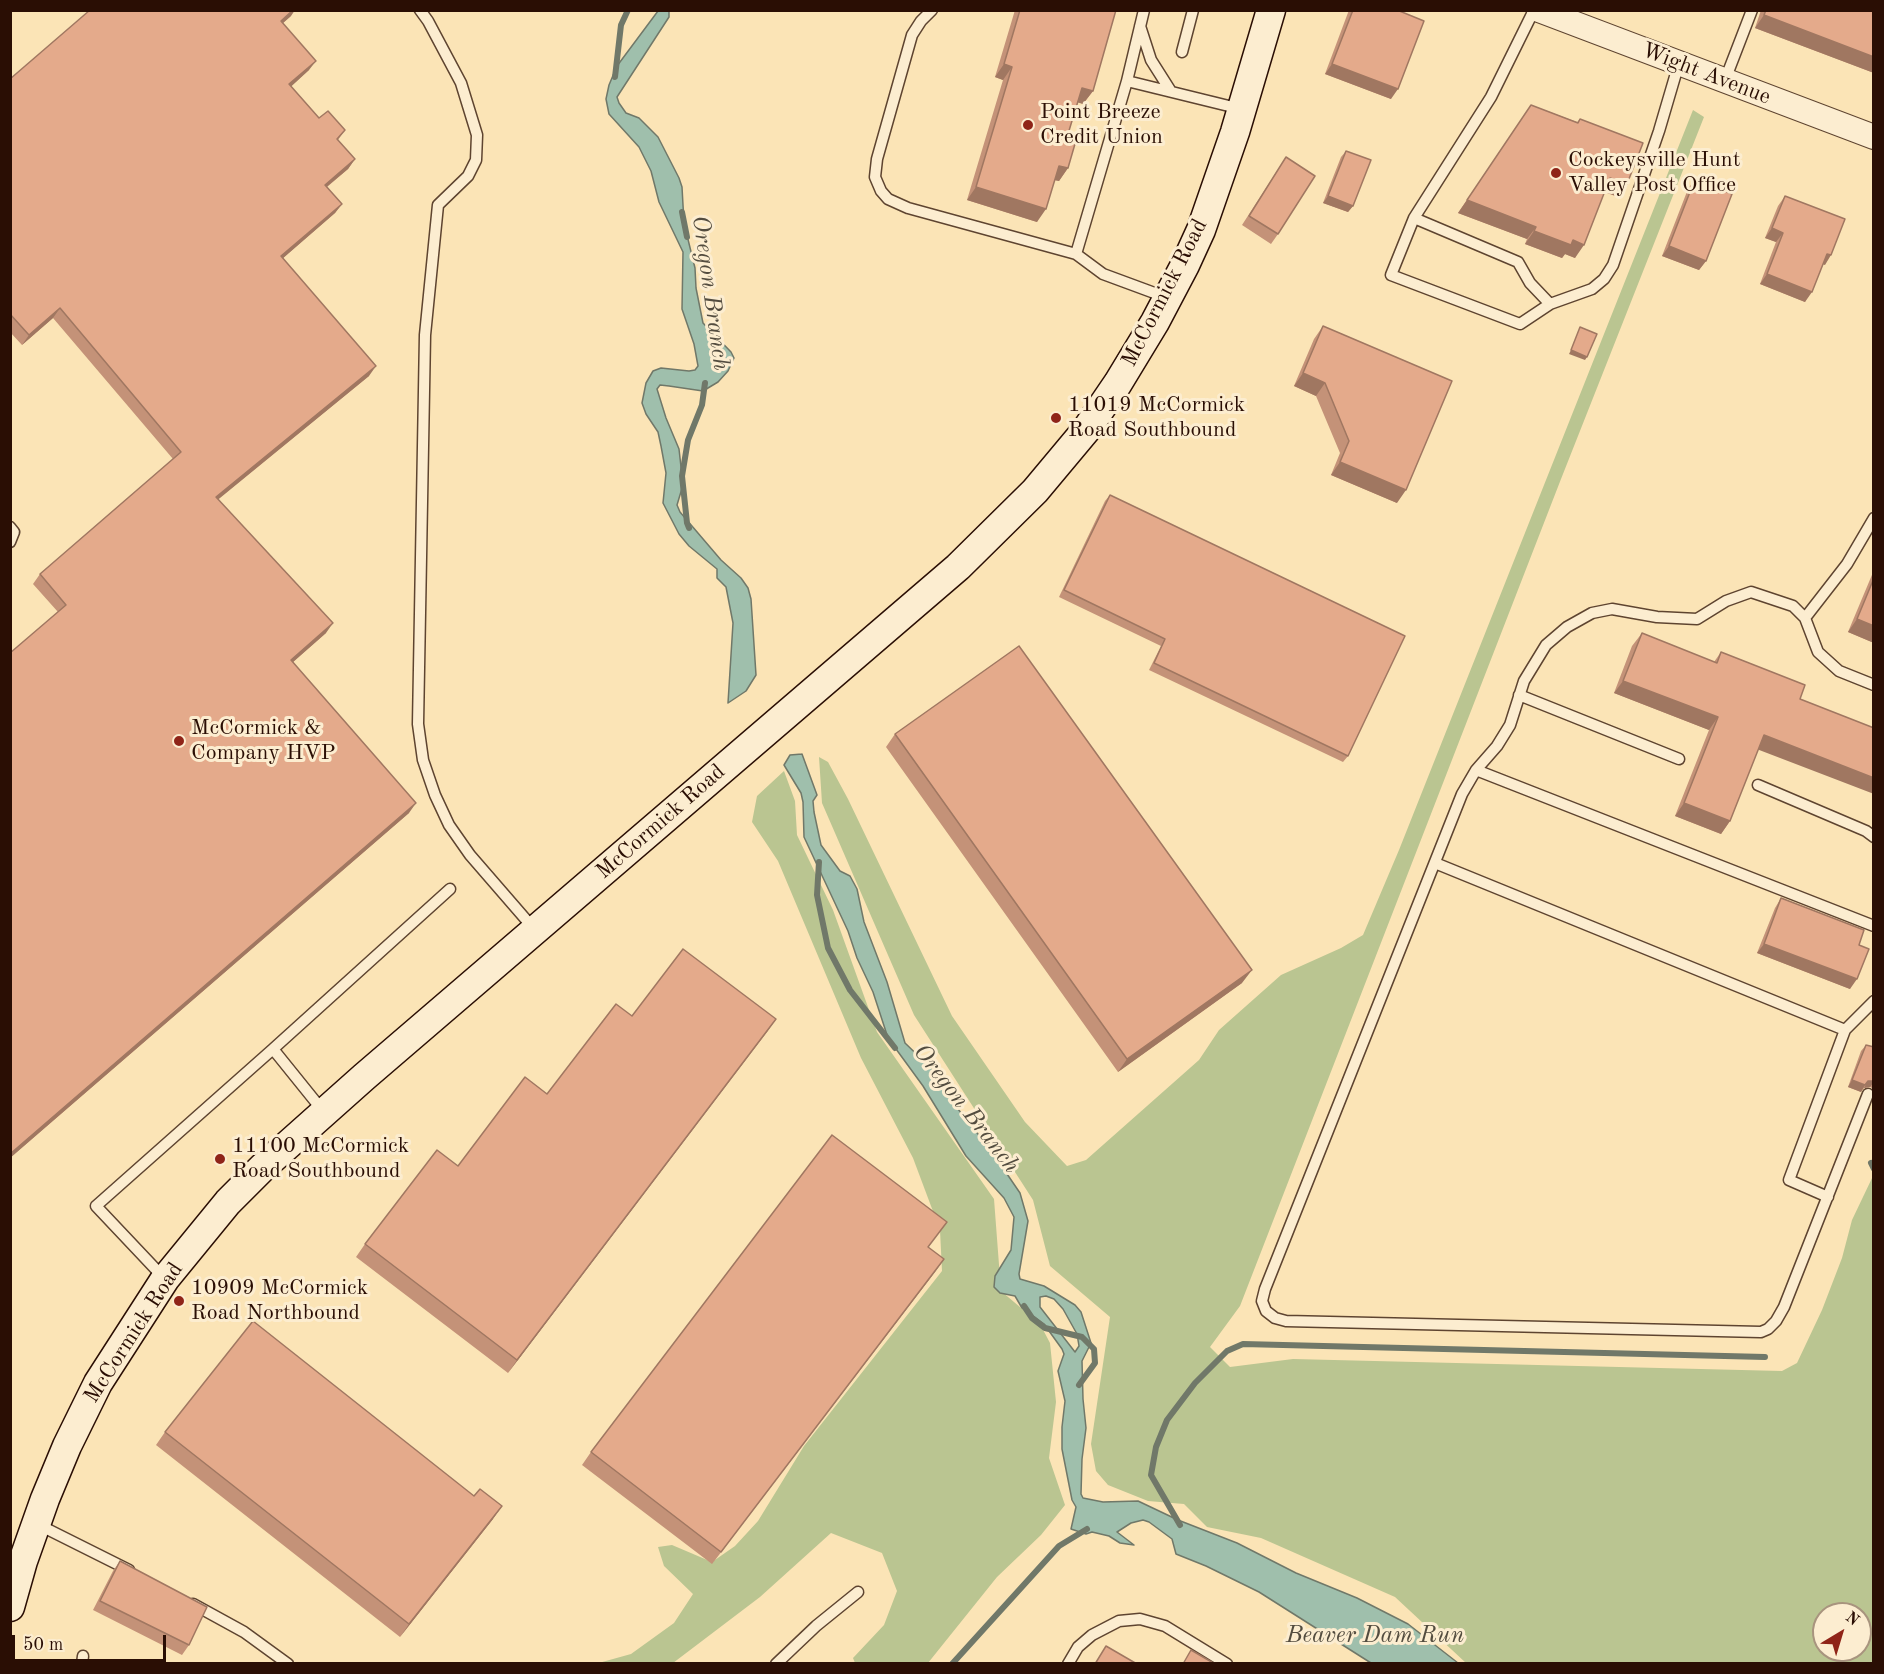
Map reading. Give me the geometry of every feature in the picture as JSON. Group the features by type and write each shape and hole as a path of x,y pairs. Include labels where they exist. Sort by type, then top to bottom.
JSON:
{"main road":[{"name":"McCormick Road","path":"10,1607 36,1523 67,1446 98,1383 165,1278 228,1202 262,1167 324,1112 987,541 1041,484 1086,430 1118,383 1168,298 1201,230 1242,110 1271,10"}],"street":[{"name":"Wight Avenue","path":"1539,10 1874,137"}],"lane":[{"path":"420,10 461,82 477,135 476,160 468,176 438,205 424,335 418,724 423,760 435,795 449,825 470,855 535,930"},
{"path":"932,10 912,35 877,159 875,177 881,191 888,199 908,208 1076,254 1103,274 1168,298"},
{"path":"1076,254 1127,81 1144,10"},
{"path":"1182,52 1193,10"},
{"path":"1534,10 1491,97 1414,218 1391,275 1520,324 1550,304 1592,289 1604,279 1613,265 1659,131 1679,63"},
{"path":"1725,81 1752,10"},
{"path":"1139,26 1151,60 1170,90"},
{"path":"1127,81 1242,110"},
{"path":"1414,218 1518,262 1530,283 1550,304"},
{"path":"1805,618 1847,564 1874,518"},
{"path":"10,527 14,531 10,542"},
{"path":"1868,1094 1784,1306 1776,1321 1761,1332 1286,1321 1275,1318 1266,1311 1262,1301 1265,1288 1462,794 1476,770 1497,747 1510,725 1524,681 1546,645 1567,627 1592,613 1612,609 1657,617 1697,619 1726,601 1751,592 1793,606 1805,618 1818,652 1839,671 1874,685"},
{"path":"1519,695 1679,759"},
{"path":"1476,770 1874,926"},
{"path":"1758,785 1866,831 1874,837"},
{"path":"1435,863 1845,1030"},
{"path":"165,1278 96,1206 450,889"},
{"path":"1828,1197 1789,1180 1845,1030 1874,1001"},
{"path":"273,1048 324,1112"},
{"path":"36,1523 140,1576"},
{"path":"776,1664 816,1626 858,1592"},
{"path":"182,1598 244,1632 288,1664"},
{"path":"1068,1664 1078,1647 1092,1635 1119,1621 1140,1619 1165,1626 1227,1664"}],"green space":[{"path":"1693,110 1704,117 1240,1306 1210,1347 1230,1367 1293,1359 1782,1371 1797,1363 1822,1310 1842,1258 1852,1220 1873,1176 1873,1663 1466,1663 1395,1597 1261,1538 1207,1527 1184,1504 1148,1501 1108,1485 1096,1471 1091,1444 1110,1317 1050,1266 1033,1200 914,1015 822,803 819,757 828,762 848,799 952,1016 1025,1122 1067,1166 1086,1160 1199,1060 1219,1030 1281,975 1341,948 1363,935 1399,850"},
{"path":"784,771 795,801 797,835 833,910 877,1032 994,1199 1001,1291 1040,1324 1050,1343 1056,1402 1049,1458 1065,1505 1041,1535 997,1577 928,1663 855,1663 853,1658 884,1625 897,1591 882,1553 831,1533 760,1597 673,1663 595,1664 631,1654 674,1623 693,1594 664,1566 658,1547 672,1545 712,1562 735,1546 758,1521 804,1446 942,1271 940,1230 913,1158 861,1058 778,861 752,822 757,796"}],"water":[{"name":"Oregon Branch","path":"658,11 669,11 669,17 617,97 626,113 639,118 658,137 679,178 682,187 684,223 695,268 696,288 703,323 734,358 728,371 718,382 703,391 660,385 657,389 679,449 683,485 677,505 680,512 721,560 741,578 748,588 751,599 756,675 746,691 728,703 733,623 726,587 717,578 717,569 689,546 679,534 663,503 666,473 661,446 658,432 646,414 642,403 646,383 653,371 661,368 689,371 695,370 698,366 694,344 682,309 683,252 659,202 651,171 639,147 609,114 606,99 617,66"},
{"path":"802,754 817,795 813,801 821,845 840,871 850,876 857,889 864,922 887,982 905,1043 935,1072 958,1109 990,1149 1020,1193 1028,1221 1020,1279 1044,1286 1075,1305 1081,1312 1091,1343 1082,1361 1086,1428 1082,1459 1081,1494 1083,1498 1103,1502 1138,1501 1178,1520 1237,1543 1296,1573 1357,1598 1408,1624 1458,1663 1371,1663 1259,1592 1176,1554 1172,1539 1149,1522 1143,1520 1131,1523 1117,1532 1134,1545 1120,1543 1109,1536 1092,1532 1086,1534 1071,1529 1076,1507 1072,1500 1062,1449 1065,1401 1058,1371 1064,1354 1044,1324 1022,1308 1015,1296 1000,1293 994,1287 995,1276 1011,1250 1014,1217 1004,1198 966,1156 923,1086 888,1038 873,992 857,958 848,931 804,837 801,793 784,765 790,755","holes":["1046,1296 1054,1299 1063,1309 1077,1334 1079,1346 1075,1352 1040,1307 1040,1297"]}],"building":[{"path":"90,10 293,10 281,21 316,61 289,84 319,118 328,111 345,130 337,139 355,159 325,185 342,204 281,256 376,366 216,497 333,623 291,660 416,803 10,1154 10,653 66,605 40,574 181,452 60,308 29,335 10,314 10,79"},
{"name":"Point Breeze Credit Union","path":"1020,10 1116,10 1093,91 1082,88 1068,134 1077,137 1068,168 1059,166 1046,209 976,187 1012,67 1004,64"},
{"path":"1353,10 1397,10 1424,21 1398,89 1332,64"},
{"path":"1766,10 1874,10 1874,57 1764,15"},
{"name":"Cockeysville Hunt Valley Post Office","path":"1531,105 1578,123 1580,119 1643,143 1627,184 1610,178 1584,245 1573,240 1571,245 1534,231 1536,227 1467,200"},
{"path":"1346,151 1371,160 1353,206 1328,196"},
{"path":"1286,157 1315,176 1278,234 1249,216"},
{"path":"1695,179 1732,194 1706,261 1669,246"},
{"path":"1785,196 1845,219 1831,255 1827,254 1812,292 1767,274 1783,233 1772,228"},
{"path":"1323,326 1452,381 1406,490 1340,462 1349,441 1325,383 1303,373"},
{"path":"1580,327 1597,334 1587,357 1571,350"},
{"path":"1110,495 1405,636 1348,756 1154,663 1165,639 1064,590"},
{"path":"1874,578 1874,626 1857,619"},
{"path":"1642,633 1717,663 1721,652 1805,685 1800,699 1874,728 1874,778 1764,735 1730,821 1684,803 1718,717 1623,681"},
{"path":"1019,646 1252,970 1127,1059 895,734"},
{"path":"1781,898 1864,930 1859,945 1869,949 1857,979 1764,944"},
{"path":"683,949 776,1019 517,1360 365,1244 437,1150 458,1166 525,1077 547,1094 616,1004 632,1016"},
{"path":"1866,1045 1874,1047 1874,1081 1868,1081 1865,1085 1852,1080"},
{"path":"832,1135 947,1222 928,1247 944,1259 721,1552 591,1452"},
{"path":"253,1321 474,1496 480,1489 502,1506 409,1624 165,1432"},
{"path":"120,1561 207,1607 189,1645 100,1601"},
{"path":"1106,1646 1137,1664 1095,1664"},
{"path":"1191,1650 1215,1664 1183,1664"}],"waterway":[{"name":"Oregon Branch","path":"615,77 621,25 628,10"},
{"name":"Oregon Branch","path":"682,212 687,237"},
{"name":"Oregon Branch","path":"689,528 682,476 688,440 702,405 705,383"},
{"name":"Oregon Branch","path":"819,862 817,895 828,948 850,990 895,1048"},
{"path":"1871,1163 1874,1169"},
{"name":"Oregon Branch","path":"1024,1306 1032,1318 1045,1328 1082,1337 1094,1349 1095,1363 1079,1385"},
{"path":"1180,1525 1151,1475 1156,1447 1167,1420 1195,1383 1227,1351 1243,1344 1765,1357"},
{"name":"Beaver Dam Run","path":"952,1664 1059,1546 1087,1529"}],"place":[{"name":"Point Breeze Credit Union","path":"1028,125"},
{"name":"Cockeysville Hunt Valley Post Office","path":"1556,173"},
{"name":"11019 McCormick Road Southbound","path":"1056,418"},
{"name":"McCormick & Company HVP","path":"179,741"},
{"name":"11100 McCormick Road Southbound","path":"220,1159"},
{"name":"10909 McCormick Road Northbound","path":"179,1301"}]}
